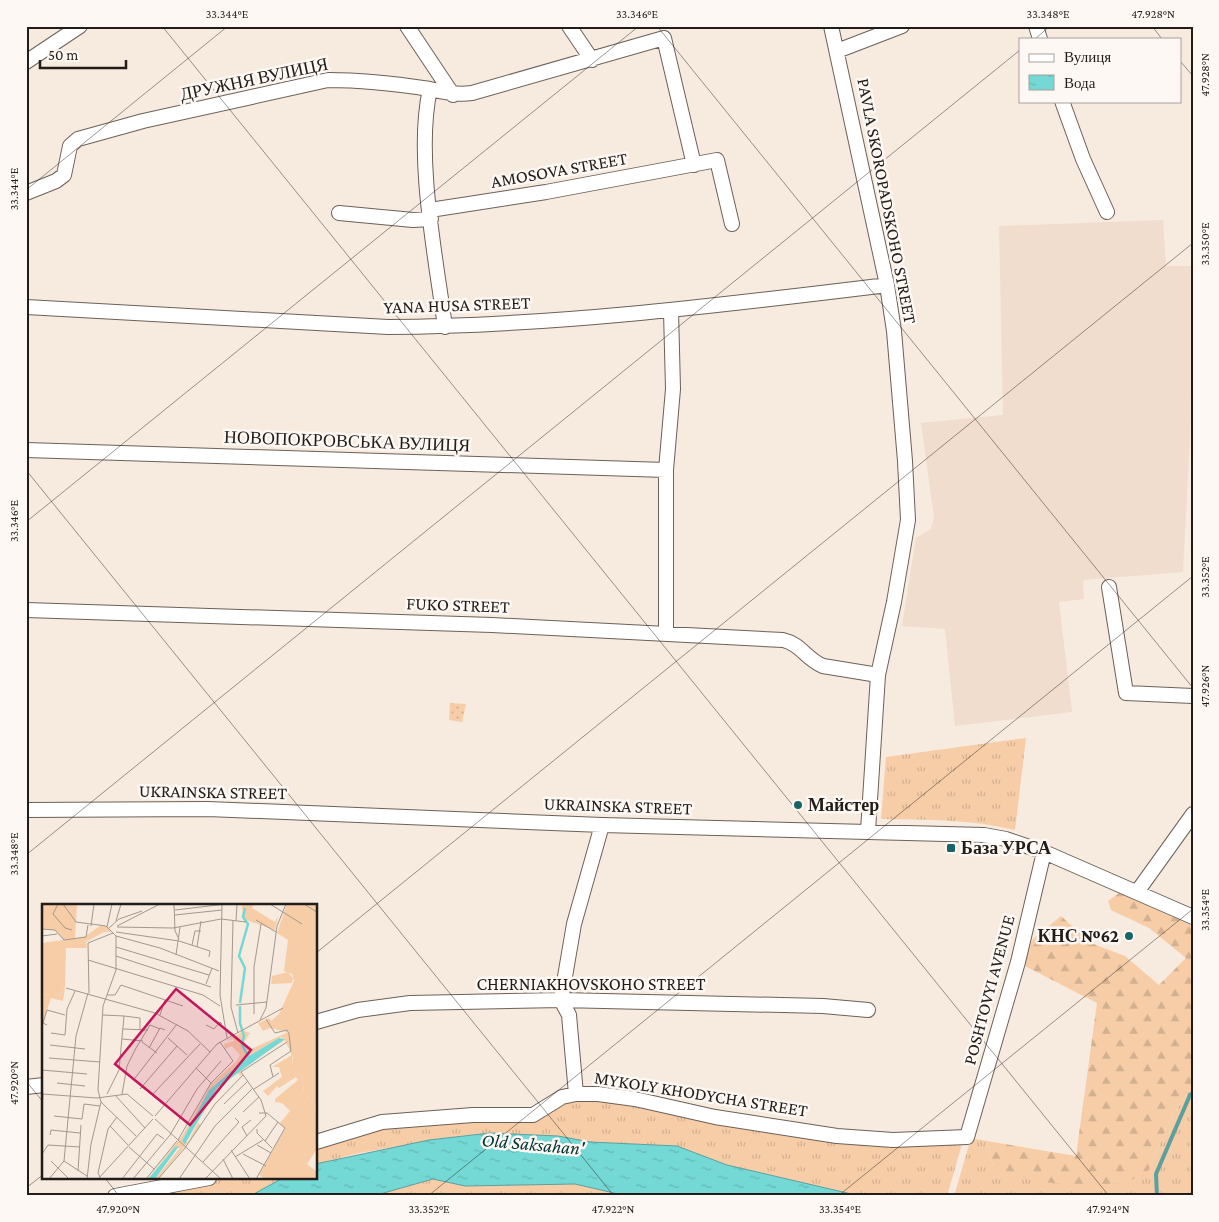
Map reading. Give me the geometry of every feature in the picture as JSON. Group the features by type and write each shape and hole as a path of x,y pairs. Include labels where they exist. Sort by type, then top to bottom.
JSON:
{"street":[{"path":"26,62 80,26"},
{"path":"407,26 453,95"},
{"path":"569,26 592,60"},
{"name":"PAVLA SKOROPADSKOHO STREET","path":"831,26 838,51 887,285 894,331 908,520 894,602 878,674 868,832"},
{"path":"838,51 902,26"},
{"path":"1036,26 1040,38"},
{"name":"ДРУЖНЯ ВУЛИЦЯ","path":"26,193 56,181 64,175 70,146 78,139 135,123 328,80 350,80 430,89 453,95 472,94 664,38 694,166"},
{"path":"430,89 425,111 426,167 445,327"},
{"path":"1062,102 1083,159 1107,212"},
{"name":"AMOSOVA STREET","path":"339,213 413,220 431,214 694,166 717,160 732,224"},
{"name":"YANA HUSA STREET","path":"26,307 388,327 445,327 671,311 887,285"},
{"path":"666,633 666,470 673,389 671,311"},
{"name":"НОВОПОКРОВСЬКА ВУЛИЦЯ","path":"26,450 666,470"},
{"path":"1109,587 1126,693 1193,696"},
{"name":"FUKO STREET","path":"26,610 666,633 783,640 796,644 822,666 878,674"},
{"name":"UKRAINSKA STREET","path":"26,810 218,810 602,825 984,835 1006,839 1044,852 1193,918"},
{"path":"1137,892 1193,814"},
{"path":"576,1094 569,1015 561,1000 574,924 602,825"},
{"name":"POSHTOVYI AVENUE","path":"968,1137 1018,962 1044,852"},
{"name":"CHERNIAKHOVSKOHO STREET","path":"318,1021 358,1010 410,1003 561,1000 823,1006 868,1010"},
{"path":"26,1087 42,1085"},
{"name":"MYKOLY KHODYCHA STREET","path":"318,1141 382,1122 473,1115 533,1115 562,1096 576,1094 598,1094 635,1099 715,1117 837,1136 894,1140 968,1137"},
{"path":"116,1196 199,1180"}],"shaded area":[{"path":"1163,220 1166,266 1193,266 1190,436 1183,572 1083,580 1084,599 1059,602 1072,712 955,726 945,629 902,626 916,538 931,529 934,518 921,423 1003,415 999,226"}],"green space":[{"path":"450,703 466,704 462,722 449,720"},
{"path":"1026,738 1015,830 965,822 881,819 886,757"},
{"path":"1119,893 1193,926 1193,1087 1190,1088 1169,1122 1149,1170 1126,1183 1086,1186 1033,1181 993,1166 987,1141 1076,1156 1097,1003 1023,965 1032,940 1061,916 1091,943 1125,956 1159,985 1186,958 1149,928 1111,910 1108,901"},
{"path":"1193,1087 1193,1196 954,1196 971,1138 987,1141 993,1166 1149,1170 1169,1122 1190,1088"},
{"path":"576,1094 837,1136 964,1137 947,1196 860,1196 727,1165 677,1146 590,1142 557,1136 490,1133 461,1136 359,1153 318,1163 318,1141 382,1122 533,1115"},
{"path":"433,1179 465,1186 575,1184 627,1196 553,1193 490,1196 373,1196"},
{"path":"199,1180 279,1180 250,1196 115,1196"}],"water":[{"name":"Old Saksahan'","path":"490,1133 558,1136 590,1142 677,1146 727,1165 860,1196 627,1196 575,1184 465,1186 433,1179 373,1196 250,1196 279,1180 318,1180 318,1164 429,1140"}],"waterway":[{"path":"1157,1196 1156,1174 1190,1095 1193,1093"}],"place":[{"name":"Майстер","path":"798,805"},
{"name":"База УРСА","path":"951,848"},
{"name":"КНС №62","path":"1129,936"}]}
